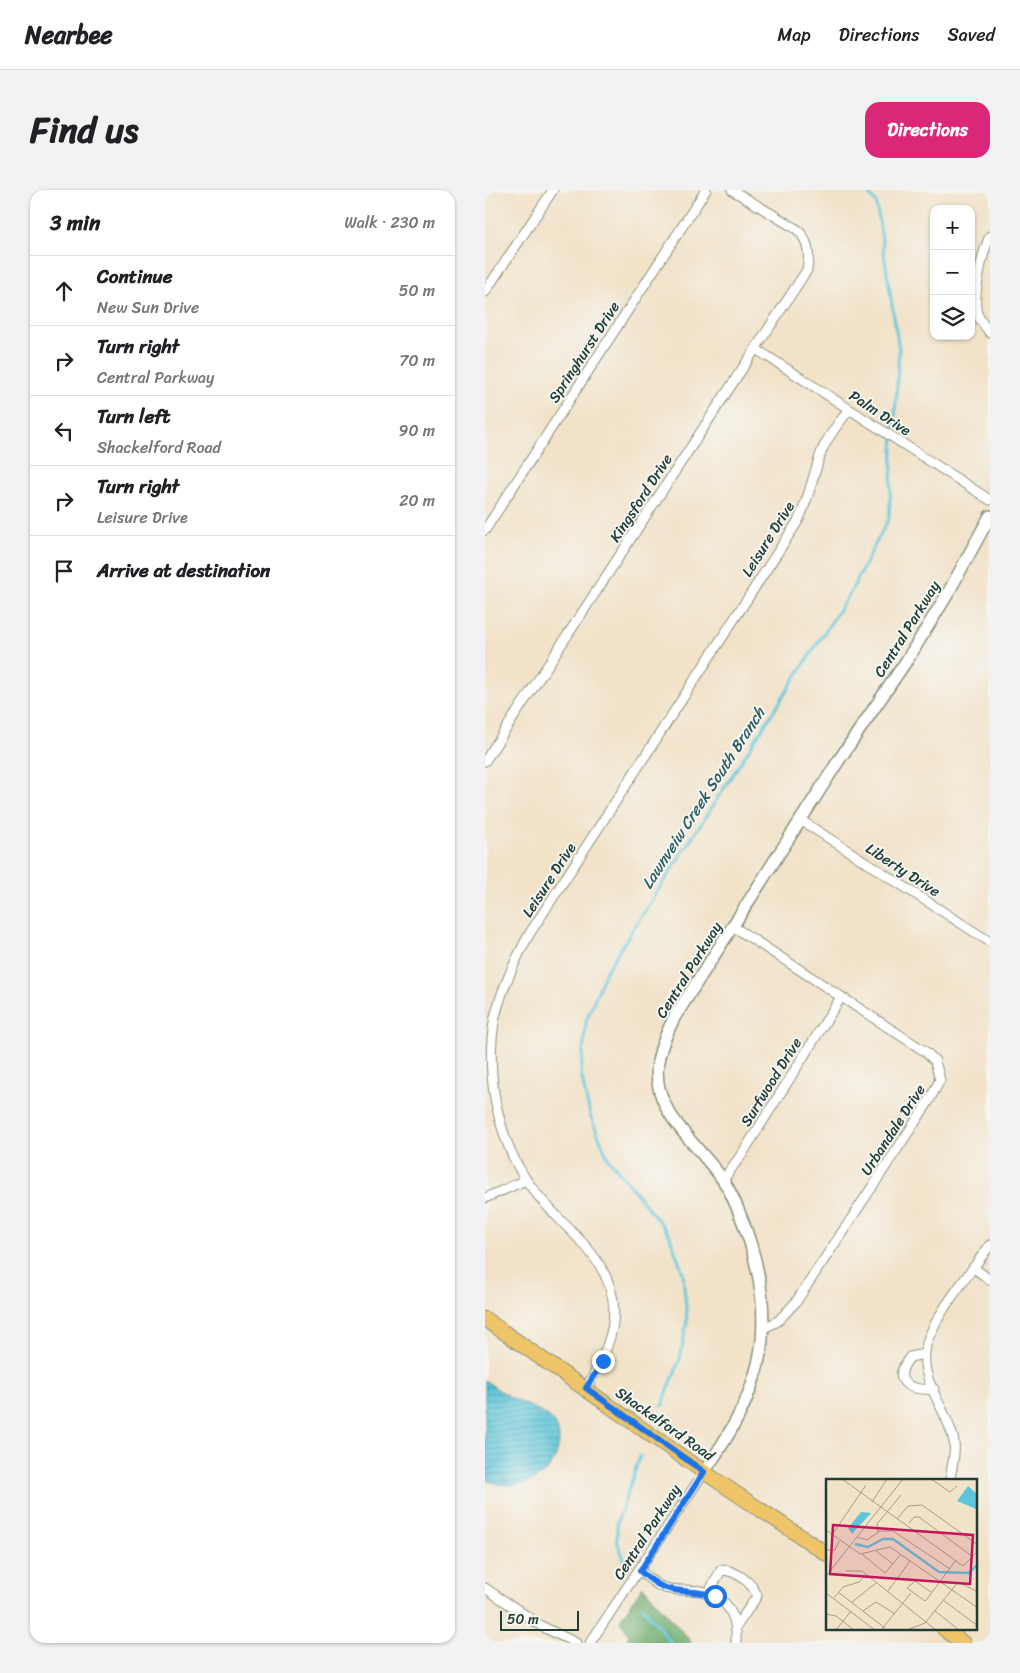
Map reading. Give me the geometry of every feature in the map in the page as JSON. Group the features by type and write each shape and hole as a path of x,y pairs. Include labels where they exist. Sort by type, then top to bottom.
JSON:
{"main road":[{"name":"Shackelford Road","path":"485,1319 704,1472 826,1553"},
{"path":"945,1630 963,1643"}],"street":[{"path":"485,292 553,190"},
{"name":"Springhurst Drive","path":"485,530 706,190"},
{"name":"Kingsford Drive","path":"485,761 807,270 808,246 805,237 798,230 732,190"},
{"path":"990,236 978,281 977,312 990,333"},
{"name":"Palm Drive","path":"755,349 990,500"},
{"name":"Leisure Drive","path":"586,1388 603,1361 611,1342 614,1313 610,1287 598,1263 526,1180 513,1157 499,1116 491,1066 495,1019 509,975 530,934 798,520 813,485 822,452 839,421 849,410"},
{"name":"Central Parkway","path":"590,1643 729,1436 749,1396 762,1351 764,1328 761,1284 745,1227 723,1180 671,1118 663,1101 659,1081 658,1058 674,1018 927,628 990,516"},
{"name":"Liberty Drive","path":"802,821 990,942"},
{"name":"Urbandale Drive","path":"734,927 926,1052 935,1061 939,1080 929,1101 796,1302 779,1321 764,1328"},
{"name":"Surfwood Drive","path":"723,1180 744,1151 841,997"},
{"path":"485,1198 526,1180"},
{"path":"950,1479 955,1445 948,1418 927,1376 924,1354 938,1319 990,1245"},
{"path":"974,1268 990,1280"},
{"path":"924,1354 909,1357 902,1367 900,1376 903,1382 914,1388 934,1389"},
{"path":"708,1594 721,1570 728,1570 754,1587 757,1596 736,1627"},
{"path":"640,1571 660,1586 708,1594 725,1603 733,1612 736,1627 736,1643"},
{"path":"485,1588 543,1627 576,1643"}],"green space":[{"path":"643,1586 692,1643 625,1643 629,1636 620,1620"}],"water":[{"path":"485,1380 507,1395 543,1413 556,1426 559,1441 556,1456 551,1466 535,1479 516,1485 505,1485 485,1479"}],"waterway":[{"name":"Lawnveiw Creek South Branch","path":"662,1406 680,1359 687,1321 683,1273 669,1234 608,1158 590,1115 581,1074 586,1021 606,971 850,593 889,518 899,349 876,202 865,190"},
{"name":"Lawnveiw Creek South Branch","path":"626,1564 617,1541 617,1524 640,1456"},
{"name":"Lawnveiw Creek South Branch","path":"643,1607 671,1643"}],"route":[{"path":"603,1361 586,1388 704,1472 640,1571 660,1586 673,1590 702,1591 715,1596"}]}
